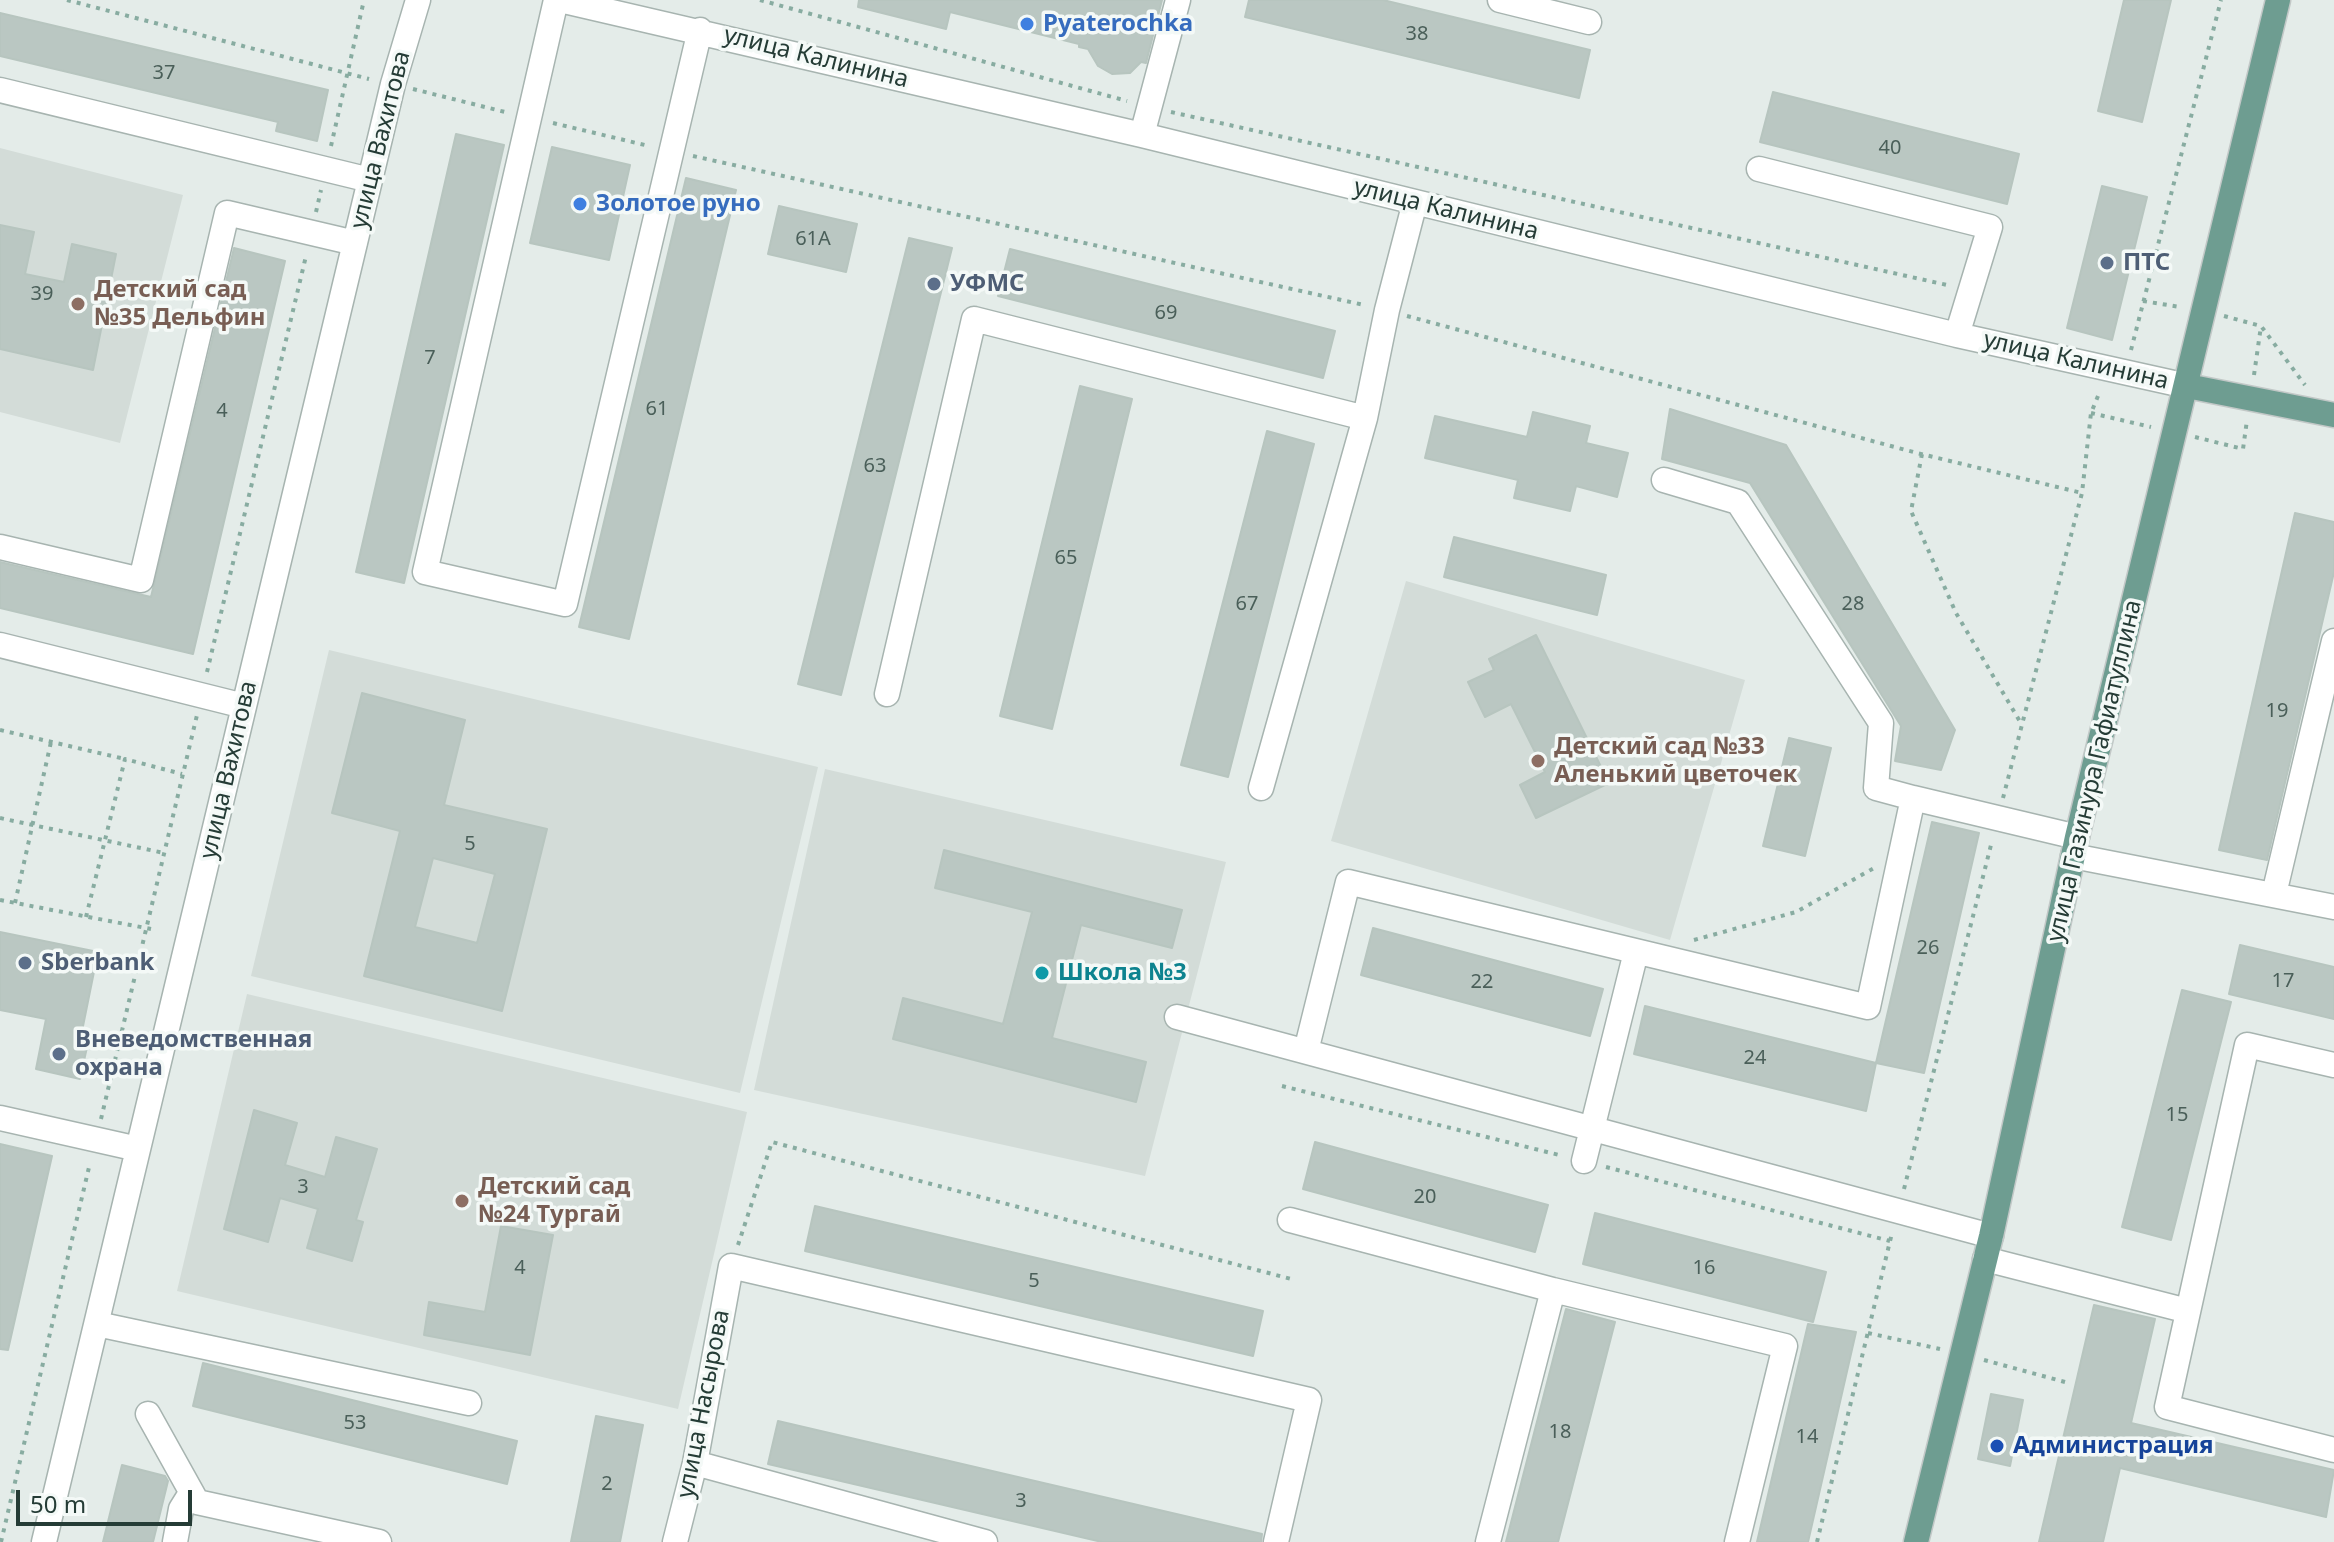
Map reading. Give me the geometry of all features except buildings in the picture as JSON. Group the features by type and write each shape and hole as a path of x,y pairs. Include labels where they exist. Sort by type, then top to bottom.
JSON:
{"main road":[{"name":"улица Газинура Гафиатуллина","path":"1916,1542 1988,1247 2075,846 2278,0"},
{"name":"улица Калинина","path":"2187,386 2334,415"}],"street":[{"name":"улица Вахитова","path":"44,1542 393,84 418,0"},
{"path":"1142,135 1178,0"},
{"path":"1500,0 1589,22"},
{"path":"567,1 529,118 425,572 565,604 669,151 700,30"},
{"name":"улица Калинина","path":"567,1 1142,135 1957,335 2187,386"},
{"path":"0,90 370,180"},
{"path":"1759,169 1990,227 1957,335"},
{"path":"1261,788 1365,418 1387,310 1415,202"},
{"path":"0,547 141,580 227,213 355,243"},
{"path":"887,694 974,319 1365,418"},
{"path":"1664,480 1738,502 1881,723 1876,788 1998,818 2075,846 2334,907"},
{"path":"2274,894 2334,641"},
{"path":"0,645 244,706"},
{"path":"1306,1051 1348,882 1868,1007 1913,798"},
{"path":"1584,1161 1643,952"},
{"path":"1177,1017 1898,1211 1988,1247 2188,1311"},
{"path":"2334,1065 2247,1045 2167,1407 2334,1450"},
{"path":"0,1118 138,1149"},
{"path":"1290,1220 1553,1290 1785,1346 1737,1542"},
{"path":"731,1266 1309,1400 1276,1542"},
{"name":"улица Насырова","path":"675,1542 695,1463 731,1266"},
{"path":"1488,1542 1553,1290"},
{"path":"97,1324 469,1403"},
{"path":"148,1414 197,1502 379,1542"},
{"path":"695,1463 985,1542"},
{"path":"175,1542 181,1509 191,1493"}],"path":[{"path":"67,0 349,74 669,151 1387,310 1922,454 2082,493"},
{"path":"1,1542 148,929 364,0"},
{"path":"760,0 1150,107 1971,290"},
{"path":"1817,1542 1890,1241 2082,493 2091,413 2109,370 2129,355 2221,0"},
{"path":"2143,301 2205,311 2261,326 2307,388"},
{"path":"1922,454 1911,511 1956,613 2022,725"},
{"path":"0,730 183,774"},
{"path":"15,903 51,742"},
{"path":"86,917 125,759"},
{"path":"0,818 164,853"},
{"path":"1643,952 1796,912 1900,853"},
{"path":"0,900 148,929"},
{"path":"1282,1086 1890,1241"},
{"path":"731,1266 772,1142 1295,1280"}],"shaded area":[{"name":"Детский сад №35 Дельфин","path":"0,148 183,195 120,443 0,412"},
{"name":"Детский сад №33 Аленький цветочек","path":"1406,581 1745,680 1670,940 1331,841"},
{"path":"329,650 818,767 740,1093 251,976"},
{"path":"825,769 1226,862 1145,1176 754,1090"},
{"name":"Детский сад №24 Тургай","path":"247,994 747,1112 678,1409 177,1291"}],"place":[{"name":"Pyaterochka","path":"1027,24"},
{"name":"Золотое руно","path":"580,204"},
{"name":"ПТС","path":"2107,263"},
{"name":"УФМС","path":"934,284"},
{"name":"Детский сад №35 Дельфин","path":"78,304"},
{"name":"Детский сад №33 Аленький цветочек","path":"1538,761"},
{"name":"Sberbank","path":"25,963"},
{"name":"Школа №3","path":"1042,973"},
{"name":"Вневедомственная охрана","path":"59,1054"},
{"name":"Детский сад №24 Тургай","path":"462,1201"},
{"name":"Администрация","path":"1997,1446"}]}
